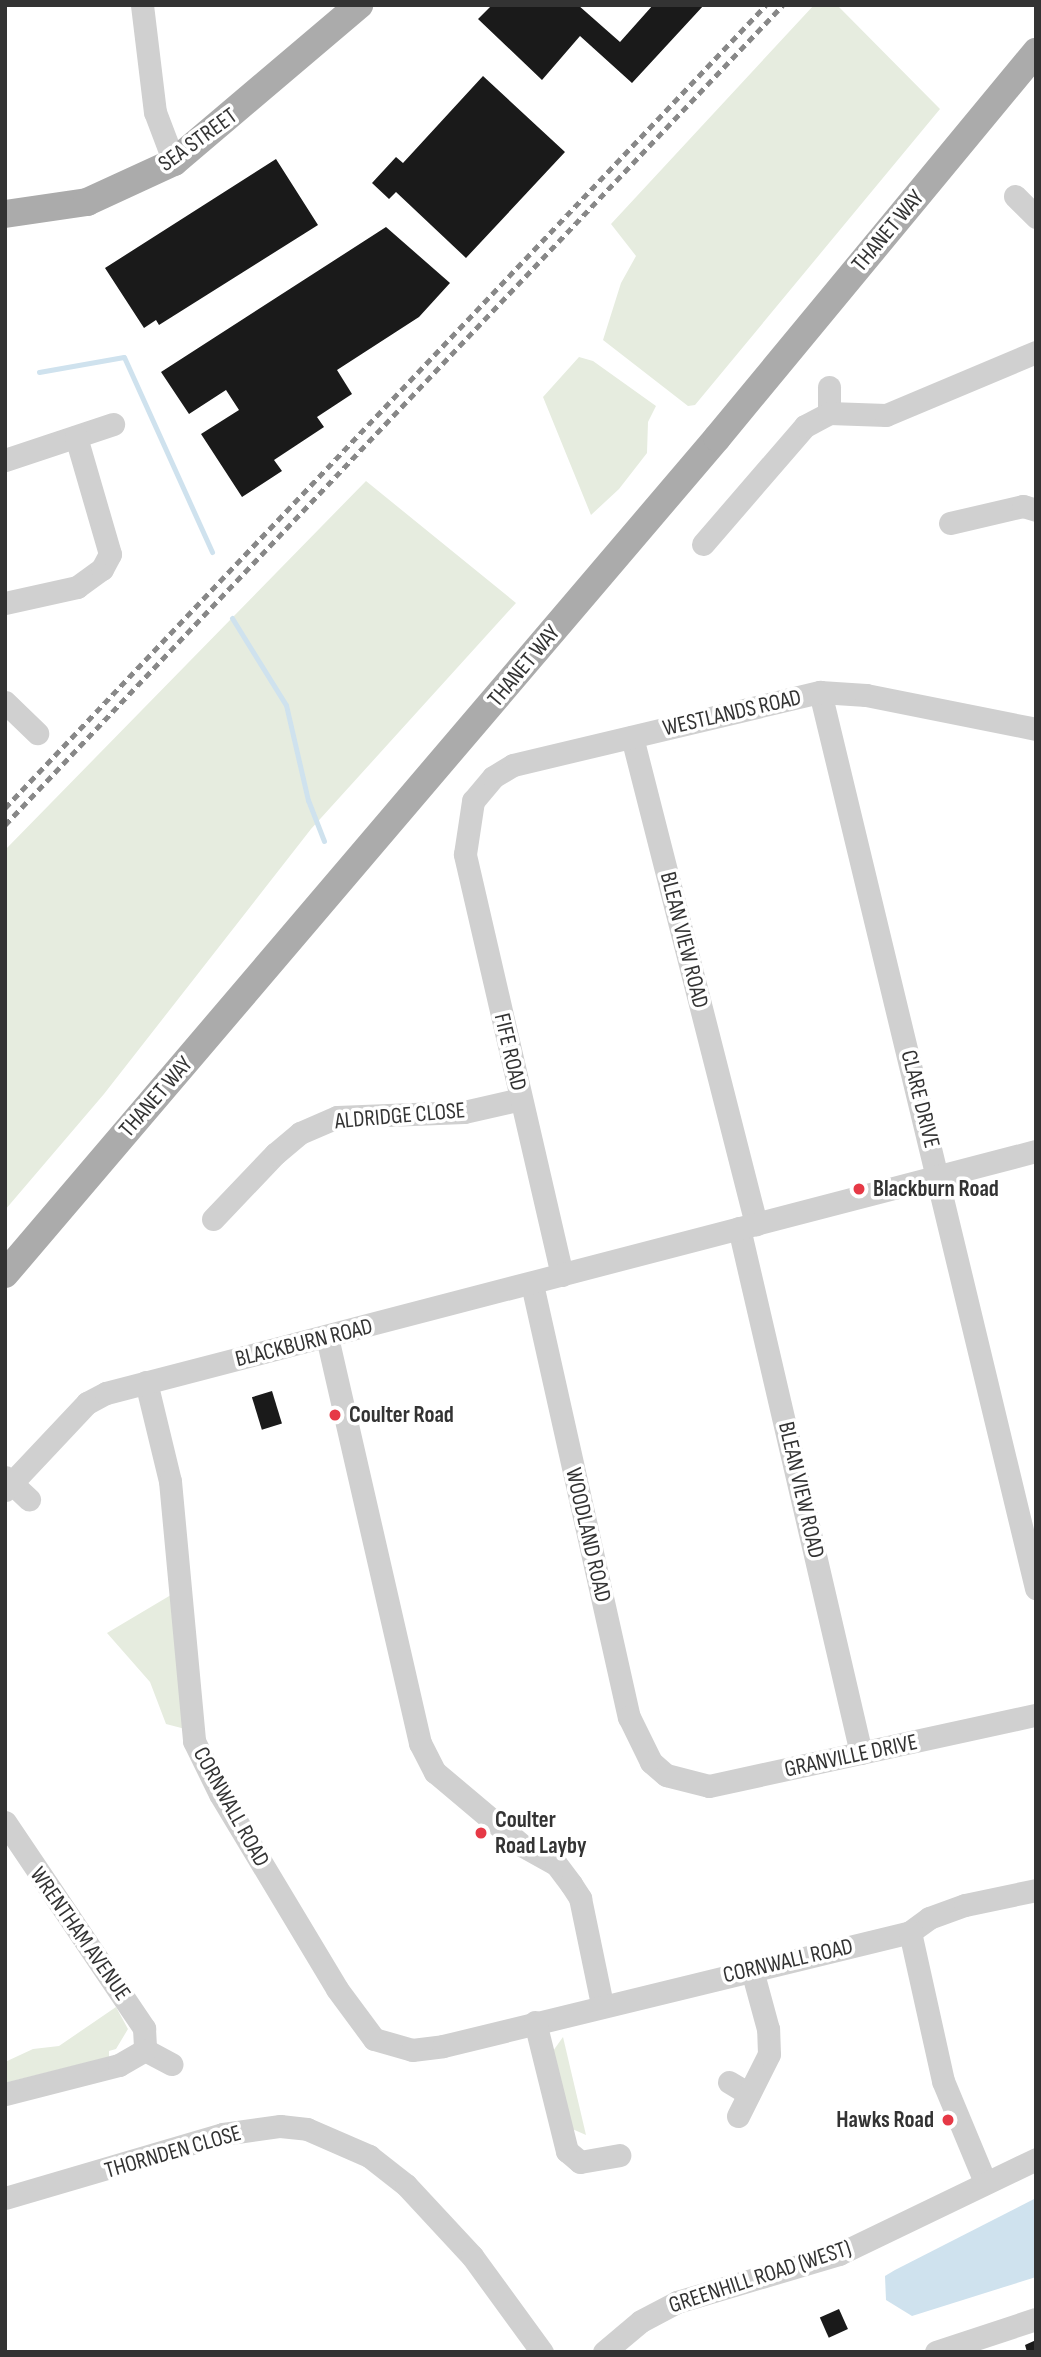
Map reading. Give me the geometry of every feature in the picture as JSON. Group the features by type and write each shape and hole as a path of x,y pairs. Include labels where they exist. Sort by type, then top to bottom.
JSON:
{"main road":[{"name":"SEA STREET","path":"5,214 87,202 174,162 359,5"},
{"name":"THANET WAY","path":"5,1274 717,438 1036,51"}],"street":[{"path":"142,5 155,112 174,162"},
{"path":"1015,196 1036,217"},
{"path":"701,543 806,426 829,413 886,415 1036,352"},
{"path":"829,387 829,413"},
{"path":"5,460 113,424"},
{"path":"5,603 77,587 102,569 110,554 108,534 76,437"},
{"path":"950,523 978,509 1023,506 1036,510"},
{"name":"WESTLANDS ROAD","path":"466,829 473,801 493,778 513,765 820,692 866,695 1036,729"},
{"name":"CLARE DRIVE","path":"820,692 939,1176 1036,1588"},
{"path":"5,702 37,733"},
{"name":"BLEAN VIEW ROAD","path":"632,737 747,1226 861,1753"},
{"name":"FIFE ROAD","path":"466,829 465,854 562,1275"},
{"name":"ALDRIDGE CLOSE","path":"226,1215 284,1147 300,1133 337,1117 464,1112 521,1099"},
{"name":"BLACKBURN ROAD","path":"13,1488 87,1403 146,1382 532,1284 1036,1151"},
{"name":"WOODLAND ROAD","path":"532,1284 629,1717 640,1748 666,1775"},
{"path":"327,1337 420,1743 435,1772 523,1846 556,1864 571,1884 580,1898 602,2004"},
{"name":"CORNWALL ROAD","path":"146,1382 170,1481 194,1741 219,1794 337,1989 374,2039 397,2048 443,2046 602,2004 910,1932 929,1918 965,1905 1036,1890"},
{"name":"GRANVILLE DRIVE","path":"666,1775 709,1786 1036,1715"},
{"name":"WRENTHAM AVENUE","path":"5,1822 144,2028 145,2050"},
{"path":"910,1932 943,2081 985,2182"},
{"path":"738,2116 769,2054 768,2029 752,1970"},
{"path":"535,2022 567,2151 580,2162 619,2155"},
{"path":"5,2094 120,2065 145,2050 171,2064"},
{"path":"729,2082 750,2094"},
{"name":"THORNDEN CLOSE","path":"5,2198 223,2134 280,2126 307,2129 369,2156 406,2185 472,2256 542,2352"},
{"name":"GREENHILL ROAD (WEST)","path":"604,2352 640,2321 677,2302 831,2257 1036,2159"},
{"path":"936,2352 1036,2319"}],"shaded area":[{"path":"814,5 837,5 940,109 695,405 688,406 603,340 621,283 636,256 611,224"},
{"path":"579,357 593,361 656,406 648,422 647,453 619,489 591,515 543,397"},
{"path":"366,481 516,603 311,829 104,1094 5,1210 5,850"},
{"path":"181,1589 193,1731 166,1724 150,1682 107,1633"},
{"path":"116,2007 128,2029 116,2049 109,2051 109,2057 5,2083 5,2062 33,2049 59,2046"},
{"path":"563,2037 586,2135 570,2128 553,2051"}],"water":[{"path":"1036,2198 1036,2277 912,2316 886,2300 885,2276"}],"building":[{"path":"492,5 578,5 620,42 653,5 704,5 632,83 580,36 542,80 478,19"},
{"path":"483,76 565,152 466,258 396,192 389,199 372,183 396,157 403,163"},
{"path":"276,159 318,225 159,325 156,320 144,328 105,268"},
{"path":"386,227 450,283 419,317 337,370 352,394 317,417 324,427 274,460 282,471 242,497 201,434 239,410 226,390 189,414 161,372"},
{"path":"272,1391 282,1424 262,1430 252,1397"},
{"path":"839,2309 848,2329 829,2338 820,2318"},
{"path":"1036,2340 1036,2352 1027,2352 1025,2345"}],"waterway":[{"path":"39,372 124,357 212,552"},
{"path":"232,618 286,705 308,800 324,841"}],"railway":[{"path":"5,808 766,5"},
{"path":"5,825 783,5"}],"place":[{"name":"Blackburn Road","path":"859,1189"},
{"name":"Coulter Road","path":"335,1415"},
{"name":"Coulter Road Layby","path":"481,1833"},
{"name":"Hawks Road","path":"948,2120"}]}
